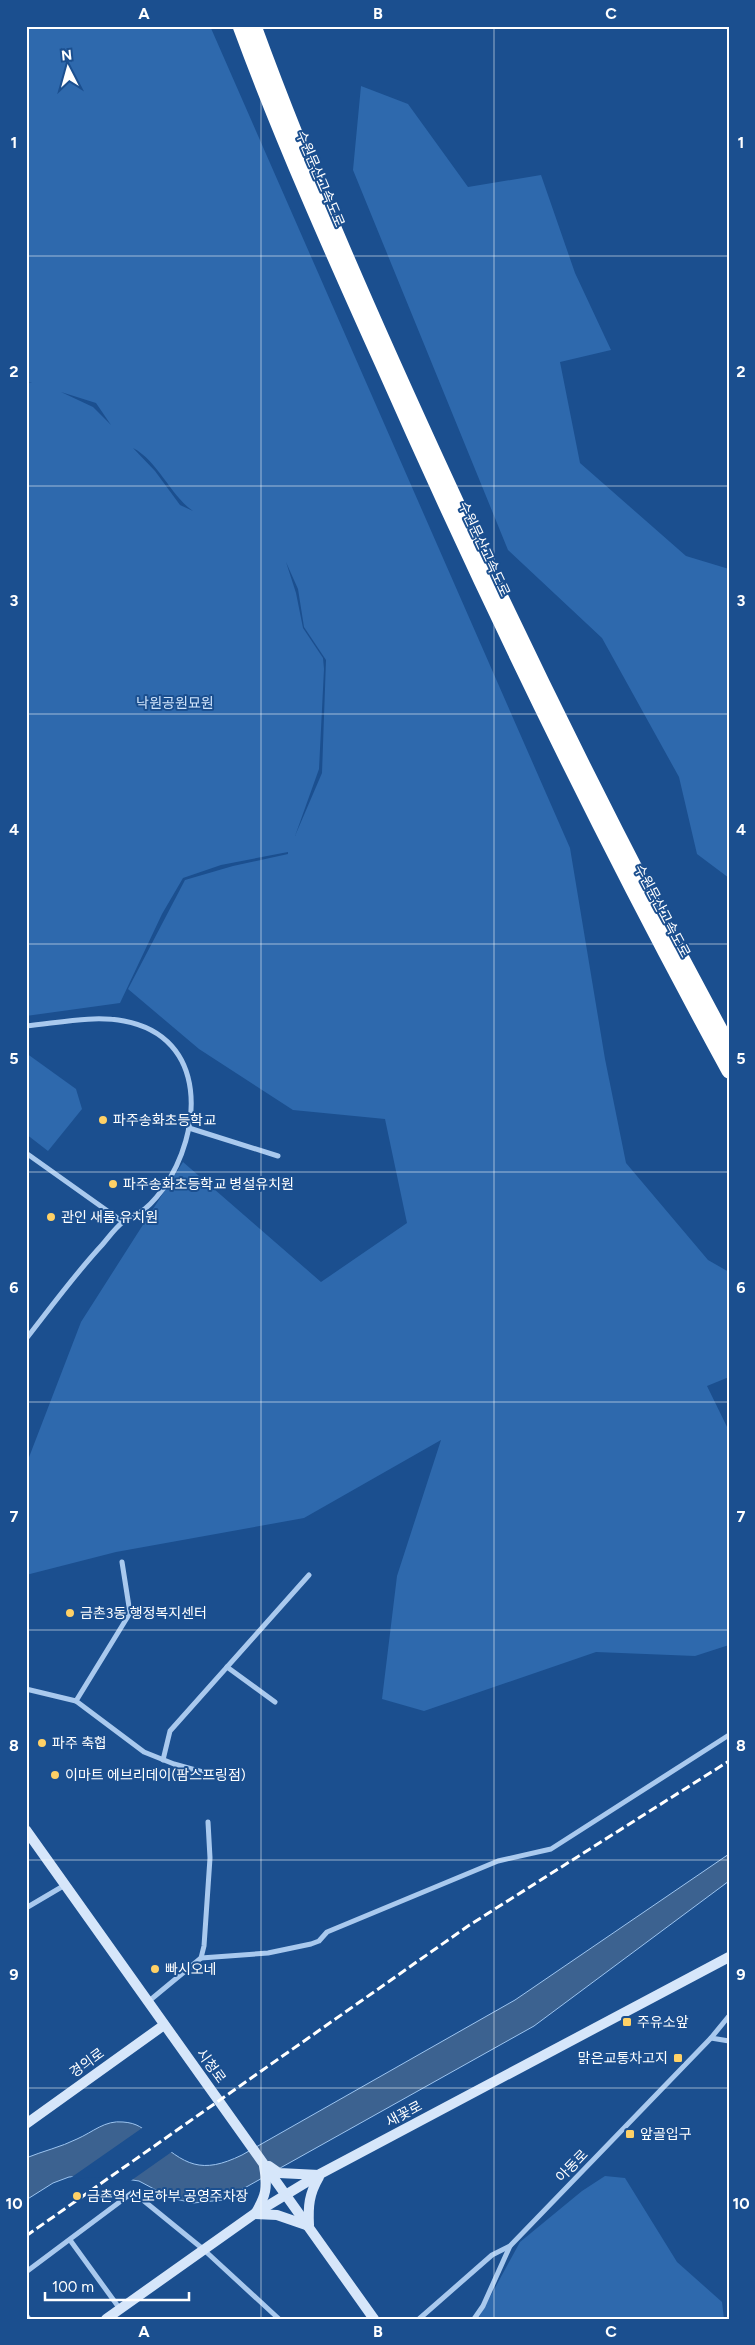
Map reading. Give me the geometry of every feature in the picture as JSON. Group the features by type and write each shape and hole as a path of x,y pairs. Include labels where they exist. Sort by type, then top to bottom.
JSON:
{"highway":[{"name":"수원문산고속도로","path":"240,26 319,222 426,465 496,614 620,868 729,1071"},
{"name":"수원문산고속도로","path":"254,26 281,100 328,212 402,383 475,543 636,870 729,1046"}],"street":[{"path":"26,1026 103,1018 126,1021 152,1030 162,1037 177,1053 186,1069 192,1088 189,1128 175,1167 163,1189 141,1212 123,1222 84,1264 26,1339"},
{"path":"189,1128 278,1156"},
{"path":"26,1154 123,1222"},
{"path":"76,1701 130,1613 122,1562"},
{"path":"163,1760 170,1731 309,1576"},
{"path":"227,1667 275,1702"},
{"path":"26,1689 76,1701 144,1752 163,1760 217,1776"},
{"path":"149,2001 201,1958 268,1953 311,1944 319,1941 327,1932 498,1861 552,1849 729,1735"},
{"path":"201,1958 204,1946 210,1858 208,1822"},
{"name":"시청로","path":"26,1830 149,2001 164,2025 250,2142 374,2319"},
{"path":"26,1908 66,1884"},
{"name":"새꽃로","path":"106,2319 254,2214 287,2197 320,2174 729,1957"},
{"name":"아동로","path":"419,2319 492,2255 510,2246 711,2038 729,2016"},
{"name":"경의로","path":"27,2123 164,2025"},
{"path":"711,2038 729,2041"},
{"path":"320,2174 310,2194 308,2208 309,2226 277,2215 254,2214 264,2198 273,2176 320,2174"},
{"path":"26,2272 132,2192 203,2249 279,2319"},
{"path":"70,2240 120,2309"},
{"path":"474,2319 483,2306 510,2246"},
{"path":"26,2315 29,2319"}],"green space":[{"name":"낙원공원묘원","path":"26,26 210,26 570,848 605,1059 626,1163 708,1260 729,1272 729,1377 707,1386 729,1431 729,1645 695,1656 596,1652 424,1711 382,1699 397,1576 441,1440 304,1518 116,1552 26,1575 26,1465 81,1322 183,1162 321,1282 407,1223 385,1119 293,1110 199,1049 128,989 185,880 233,866 288,854 288,852 221,865 183,878 162,914 120,1003 26,1016 26,382 32,383 26,381","holes":["61,392 96,403 111,425 93,407","133,448 150,461 177,496 193,511 180,505 155,471","286,562 298,589 304,627 326,660 322,773 295,836 319,769 324,669 323,658 303,628 296,593"]},
{"path":"361,86 408,104 468,187 541,175 575,273 611,350 560,362 580,463 686,556 729,569 729,878 697,854 679,777 602,638 508,550 353,170"},
{"path":"26,1053 76,1089 82,1109 48,1151 26,1134"},
{"path":"605,2176 625,2178 677,2262 722,2302 724,2319 478,2319 520,2242 582,2191"}],"shaded area":[{"path":"729,1854 729,1881 534,2026 223,2200 193,2203 171,2198 139,2181 99,2175 69,2177 53,2183 26,2200 26,2158 71,2142 110,2123 128,2123 140,2127 164,2147 194,2164 215,2165 242,2155 515,2000"}],"pier":[{"path":"145,2126 173,2151 129,2182 99,2177 69,2179"}],"railway":[{"path":"26,2236 468,1926 729,1761"}],"place":[{"name":"파주송화초등학교","path":"103,1120"},
{"name":"파주송화초등학교 병설유치원","path":"113,1184"},
{"name":"관인 새롬 유치원","path":"51,1217"},
{"name":"금촌3동 행정복지센터","path":"70,1613"},
{"name":"파주 축협","path":"42,1743"},
{"name":"이마트 에브리데이(팜스프링점)","path":"55,1775"},
{"name":"빠시오네","path":"155,1969"},
{"name":"주유소앞","path":"627,2022"},
{"name":"맑은교통차고지","path":"678,2058"},
{"name":"앞골입구","path":"630,2134"},
{"name":"금촌역 선로하부 공영주차장","path":"77,2196"}]}
